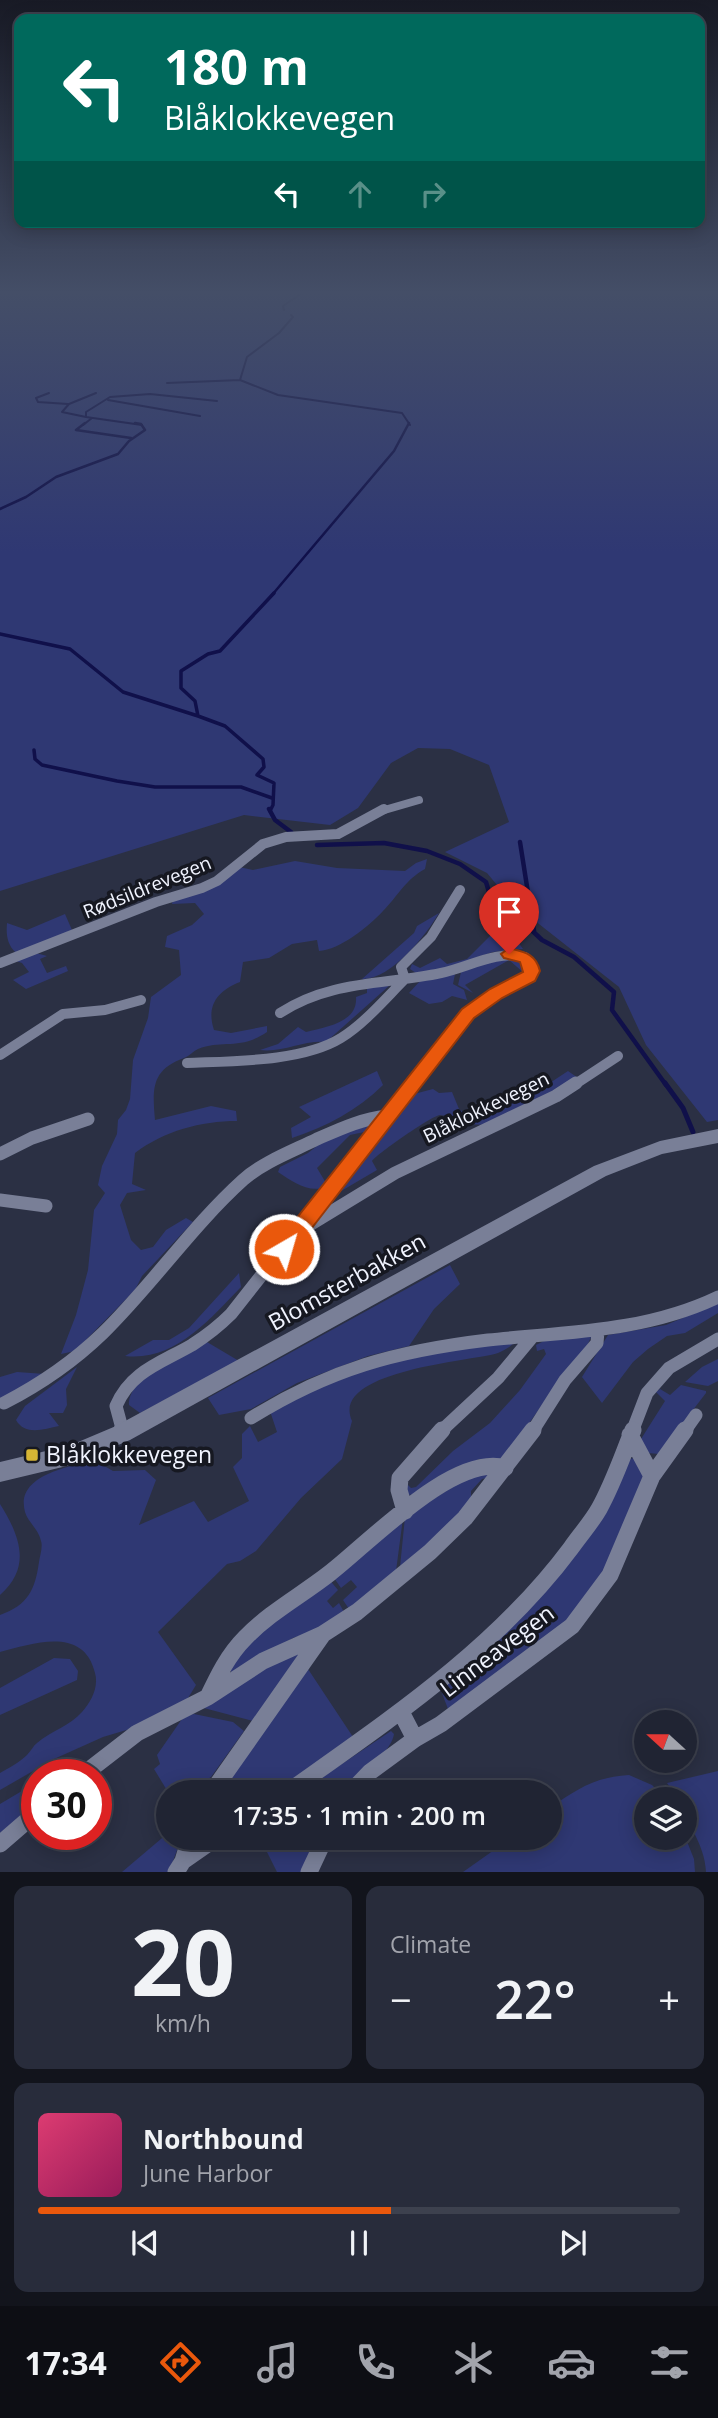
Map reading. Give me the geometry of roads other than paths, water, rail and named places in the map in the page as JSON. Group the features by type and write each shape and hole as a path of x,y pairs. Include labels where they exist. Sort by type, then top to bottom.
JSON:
{"street":[{"name":"Rødsildrevegen","path":"0,963 156,902 202,888 223,877 263,844 286,837 338,834 384,809 419,800"},
{"path":"187,1063 224,1062 323,1048 342,1038 405,979 401,967 431,937 460,890"},
{"name":"Blåklokkevegen","path":"123,1433 116,1406 131,1379 146,1367 200,1340 219,1326 297,1232 468,1013 496,993 529,976 532,971 525,957 509,954 458,969 405,979 389,978 319,992 280,1013"},
{"path":"0,1055 63,1014 105,1010 141,1000"},
{"name":"Blåklokkevegen","path":"297,1232 395,1173 556,1096 618,1056"},
{"path":"4,1403 36,1390 74,1360 137,1296 244,1179 275,1159 350,1122 366,1117 387,1116"},
{"path":"0,1154 32,1138 88,1119"},
{"name":"Blomsterbakken","path":"0,1472 71,1455 123,1433 600,1171 660,1148 718,1136"},
{"path":"0,1200 46,1206"},
{"path":"251,1418 325,1376 365,1363 533,1336 598,1331 689,1311 718,1297"},
{"path":"106,1759 137,1733 208,1697 263,1661 323,1634 357,1612 430,1552 465,1518 505,1468 565,1380 597,1343 598,1331"},
{"path":"405,1511 400,1478 429,1441 498,1378 533,1336"},
{"name":"Linneavegen","path":"307,1780 341,1758 466,1658 555,1569 597,1512 611,1486 640,1405 654,1383 686,1357 718,1339"},
{"name":"Linneavegen","path":"362,1780 415,1739 452,1717 572,1626 615,1565 652,1476 695,1415"},
{"path":"630,1435 652,1476"},
{"path":"208,1697 219,1672 235,1650 270,1615 329,1573 405,1511 475,1468 488,1465 505,1468"},
{"path":"220,1780 323,1634"},
{"path":"401,1712 415,1739"},
{"path":"0,1844 21,1826"},
{"path":"179,1867 185,1850"},
{"path":"179,1867 201,1850"},
{"path":"309,1872 319,1850"}],"waterway":[{"path":"167,383 240,380"},
{"path":"240,380 278,395 402,413 409,423"},
{"path":"49,393 36,398 38,402 68,404"},
{"path":"86,417 62,412 69,404 96,393"},
{"path":"86,417 86,412 110,397 150,394 217,401"},
{"path":"108,400 200,416"},
{"path":"86,417 142,425"},
{"path":"83,425 92,418"},
{"path":"85,423 76,430 131,438"},
{"path":"135,423 142,425"},
{"path":"272,595 394,451 409,423"},
{"path":"0,509 26,497 56,477 118,454 129,441 145,430 142,425"},
{"path":"198,716 195,701 181,688 181,671 208,654 220,651 274,593"},
{"path":"0,634 70,649 123,692 198,716"},
{"path":"198,716 225,726 263,759 264,767 257,775 274,783 270,811"},
{"path":"34,750 35,759 42,765 117,781 155,787 241,787 272,798"},
{"path":"270,811 275,820 291,832"},
{"path":"520,842 534,931"},
{"path":"317,845 384,843 427,851 460,864 486,882 492,902 522,921 542,940 574,957 614,992 612,1010 666,1085"},
{"path":"665,1083 683,1108 693,1132"}],"place":[{"name":"Blåklokkevegen","path":"32,1455"}]}
